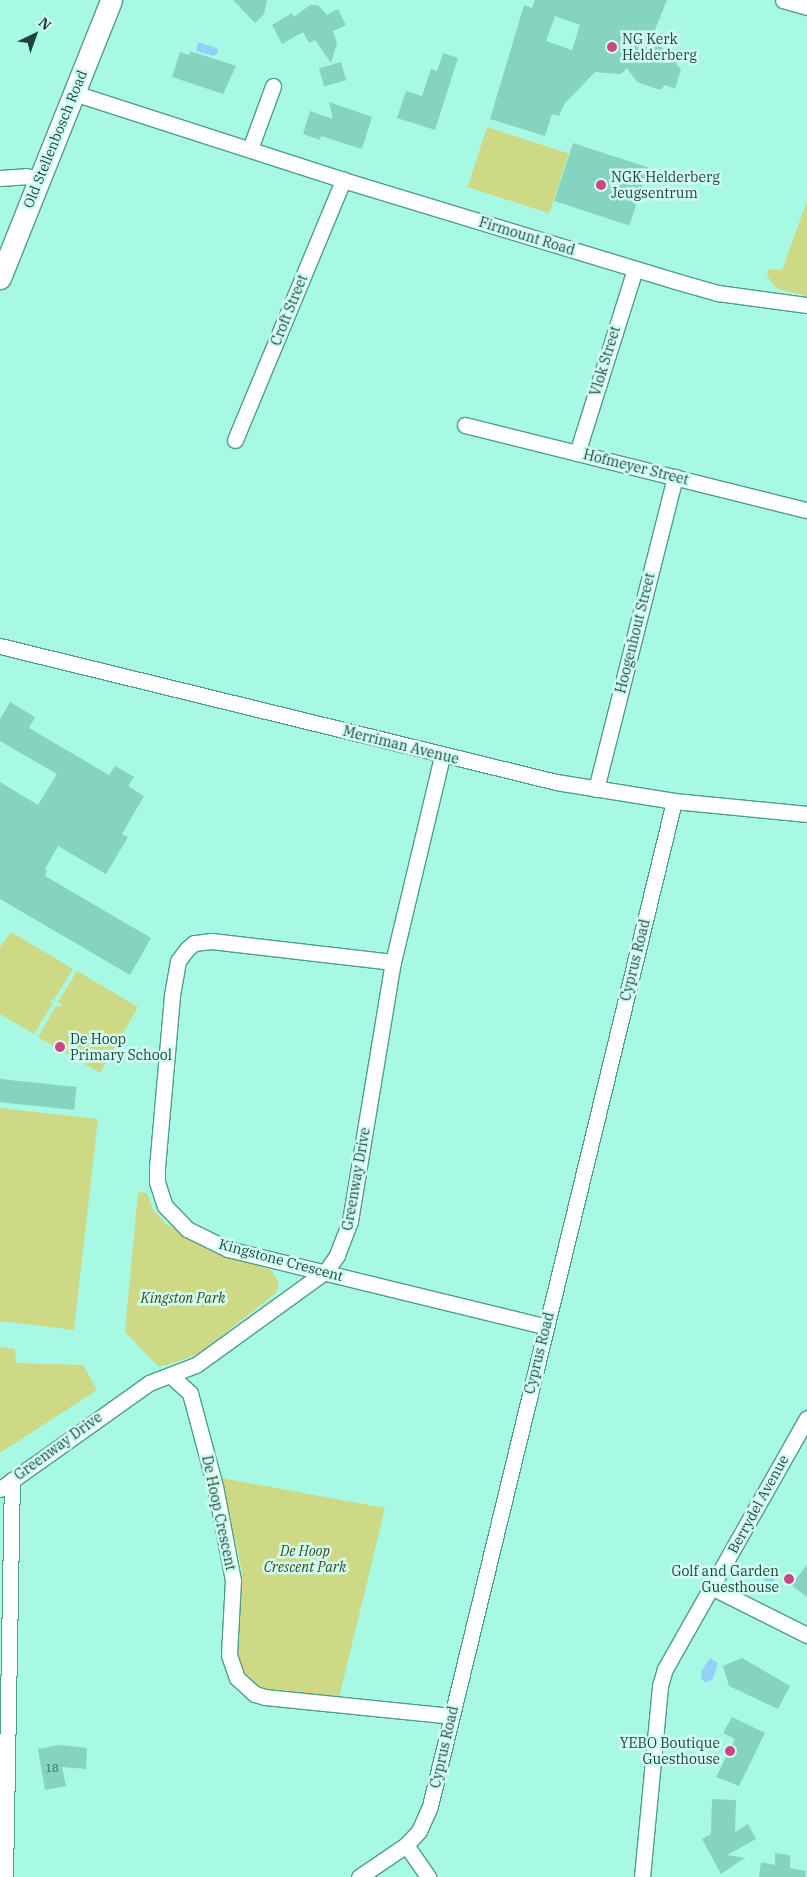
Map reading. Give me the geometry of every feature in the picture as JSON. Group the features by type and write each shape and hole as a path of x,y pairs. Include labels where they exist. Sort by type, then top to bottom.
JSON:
{"street":[{"name":"Old Stellenbosch Road","path":"0,278 111,0"},
{"path":"783,0 802,4"},
{"path":"250,149 273,86"},
{"name":"Firmount Road","path":"74,92 343,180 635,269 718,292 807,305"},
{"path":"0,178 26,176 39,179"},
{"name":"Croft Street","path":"235,440 343,180"},
{"name":"Vlok Street","path":"577,453 635,269"},
{"name":"Hofmeyer Street","path":"465,425 807,510"},
{"name":"Hoogenhout Street","path":"596,790 675,477"},
{"name":"Merriman Avenue","path":"0,646 442,756 596,790 674,801 807,814"},
{"name":"Greenway Drive","path":"6,1484 134,1393 170,1375 196,1366 326,1271 342,1246 350,1221 393,962 442,756"},
{"name":"Cyprus Road","path":"359,1877 406,1845 419,1831 430,1806 674,801"},
{"name":"Kingstone Crescent","path":"393,962 201,941 187,948 177,967 157,1166 157,1182 165,1206 187,1229 228,1249 326,1271 359,1282 545,1326"},
{"name":"De Hoop Crescent","path":"170,1375 190,1393 215,1486 233,1580 229,1655 237,1678 255,1694 265,1697 451,1716"},
{"name":"Berrydel Avenue","path":"642,1877 662,1678 807,1418"},
{"path":"5,1877 6,1484"},
{"path":"712,1587 807,1635"},
{"path":"406,1845 428,1877"}],"green space":[{"path":"487,127 569,154 549,213 468,187"},
{"path":"807,201 807,296 777,289 767,276 769,269 782,270"},
{"path":"11,932 73,969 54,1000 49,1001 53,1003 34,1034 0,1014 0,947"},
{"path":"77,971 138,1007 120,1038 117,1037 115,1040 118,1042 100,1073 38,1037 56,1006 60,1007 62,1004 58,1002"},
{"path":"0,1108 98,1119 74,1330 0,1321"},
{"name":"Kingston Park","path":"138,1192 147,1193 153,1209 166,1224 208,1250 271,1270 279,1283 276,1293 200,1353 168,1365 158,1366 125,1332"},
{"path":"0,1347 15,1349 16,1363 83,1365 97,1390 0,1453"},
{"name":"De Hoop Crescent Park","path":"221,1478 385,1508 339,1698 268,1691 254,1685 243,1674 237,1652 242,1571"}],"water":[{"path":"198,42 217,48 218,53 214,56 196,51"},
{"path":"769,1565 775,1583 766,1586 760,1568"},
{"path":"710,1658 718,1663 713,1679 706,1682 702,1680 701,1672"}],"building":[{"path":"233,0 267,0 264,14 255,23"},
{"path":"535,0 667,0 652,37 681,69 675,89 665,85 660,90 637,82 627,68 621,74 595,72 565,103 559,116 552,114 545,136 490,119 524,5 532,8","holes":["555,16 580,25 572,50 546,41"]},
{"path":"310,5 318,5 327,15 338,9 346,25 333,31 337,43 331,63 315,40 309,43 303,32 282,44 272,25 292,13 294,17"},
{"path":"190,51 236,66 223,94 172,77 180,52 189,55"},
{"path":"443,53 458,58 435,130 397,118 406,91 422,96 431,69 437,71"},
{"path":"341,62 346,80 324,87 319,68"},
{"path":"329,102 372,117 362,149 321,136 320,140 303,134 310,111 333,119"},
{"name":"NGK Helderberg Jeugsentrum","path":"573,143 648,167 629,225 554,201"},
{"path":"10,702 35,717 29,728 109,775 115,766 134,777 128,786 144,796 122,834 128,837 106,874 58,846 45,869 47,871 45,876 151,938 130,975 0,899 0,782 38,805 57,774 0,741 0,719"},
{"path":"0,1079 77,1087 74,1110 0,1102"},
{"path":"807,1565 807,1597 791,1585"},
{"path":"742,1658 790,1686 778,1709 729,1686 723,1666"},
{"path":"732,1717 765,1733 739,1786 716,1777 735,1739 723,1733"},
{"path":"59,1745 87,1748 86,1769 62,1767 66,1786 45,1790 38,1749"},
{"path":"712,1799 736,1800 735,1832 748,1824 756,1839 727,1855 745,1858 721,1874 702,1839 711,1834"},
{"path":"775,1853 790,1855 790,1868 806,1871 805,1877 759,1877 761,1862 775,1865"}],"place":[{"name":"NG Kerk Helderberg","path":"612,47"},
{"name":"NGK Helderberg Jeugsentrum","path":"601,185"},
{"name":"De Hoop Primary School","path":"60,1047"},
{"name":"Golf and Garden Guesthouse","path":"789,1579"},
{"name":"YEBO Boutique Guesthouse","path":"730,1751"}]}
